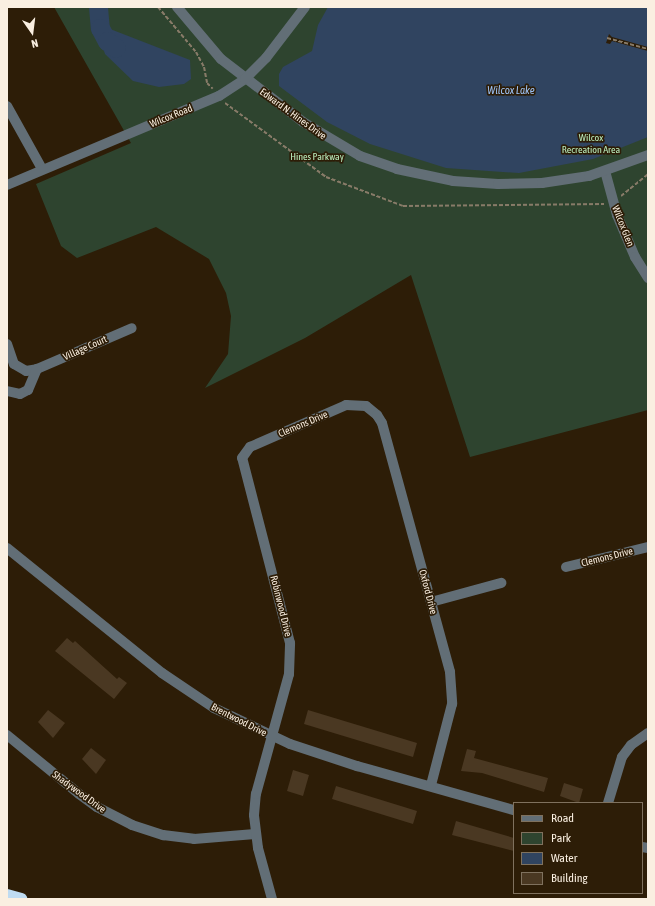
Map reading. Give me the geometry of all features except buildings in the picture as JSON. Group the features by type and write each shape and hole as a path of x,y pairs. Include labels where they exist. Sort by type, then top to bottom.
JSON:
{"highway":[{"path":"7,895 21,899"}],"street":[{"name":"Edward N. Hines Drive","path":"177,7 221,59 245,79 330,140 378,163 415,174 475,183 520,184 565,180 605,171 648,154"},
{"name":"Wilcox Road","path":"7,185 42,169 219,96 245,79 266,58 305,7"},
{"path":"7,106 42,169"},
{"name":"Wilcox Glen","path":"605,171 617,215 635,257 648,278"},
{"name":"Village Court","path":"7,344 14,364 23,371 37,369 132,328"},
{"path":"7,371 12,358"},
{"path":"7,391 20,394 28,390 37,369"},
{"name":"Clemons Drive","path":"244,453 250,447 346,405 366,406"},
{"name":"Oxford Drive","path":"366,406 373,410 382,422 450,672 452,693 449,718 431,785"},
{"name":"Robinwood Drive","path":"244,453 243,462 290,643 289,674 256,794 255,834 272,899"},
{"name":"Clemons Drive","path":"566,567 648,547"},
{"name":"Brentwood Drive","path":"7,548 162,673 214,708 272,737 357,766 431,785 513,810"},
{"path":"431,602 501,583"},
{"path":"608,802 622,757 631,744 648,733"},
{"name":"Shadywood Drive","path":"7,735 79,794 102,810 132,825 162,835 194,839 255,834"}],"path":[{"path":"608,38 648,49"}],"green space":[{"name":"Hines Parkway","path":"54,7 648,7 648,410 470,457 411,275 305,338 205,388 228,354 231,316 226,293 209,259 156,227 77,258 61,246 36,184 131,143"}],"water":[{"name":"Wilcox Lake","path":"328,7 648,7 648,137 593,159 519,173 446,168 370,144 327,122 279,86 279,74 283,67 312,51 318,25"},
{"path":"105,27 190,60 191,79 184,84 159,87 133,81 105,54 98,31"}],"pier":[{"path":"609,34 612,37 648,47 648,51 612,41 610,44 606,43"}],"waterway":[{"path":"98,7 100,28 107,41 116,48"}],"park label":[{"name":"Wilcox Recreation Area","path":"591,142"}]}
